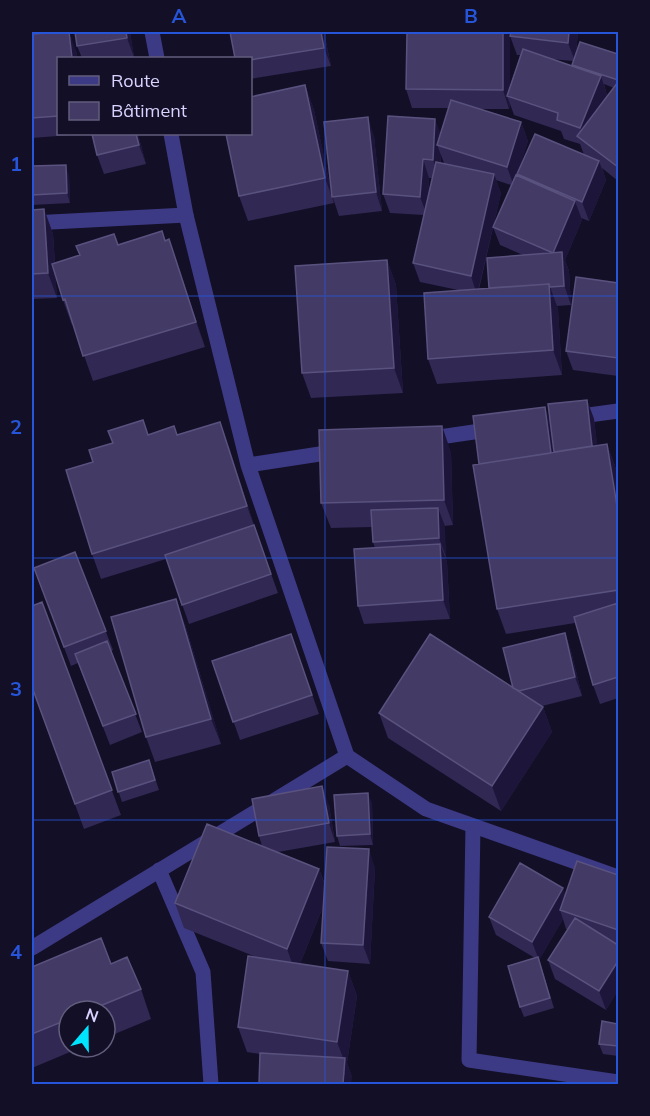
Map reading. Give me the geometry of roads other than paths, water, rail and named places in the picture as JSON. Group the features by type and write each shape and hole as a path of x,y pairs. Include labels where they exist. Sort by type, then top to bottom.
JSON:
{"street":[{"path":"152,32 157,57"},
{"path":"171,135 186,216 248,465 347,756 426,809 618,877"},
{"path":"32,223 186,216"},
{"path":"561,419 618,411"},
{"path":"410,441 503,428"},
{"path":"248,465 352,450"},
{"path":"32,948 347,756"},
{"path":"473,826 469,1060 618,1082"},
{"path":"159,870 203,972 211,1084"}]}
